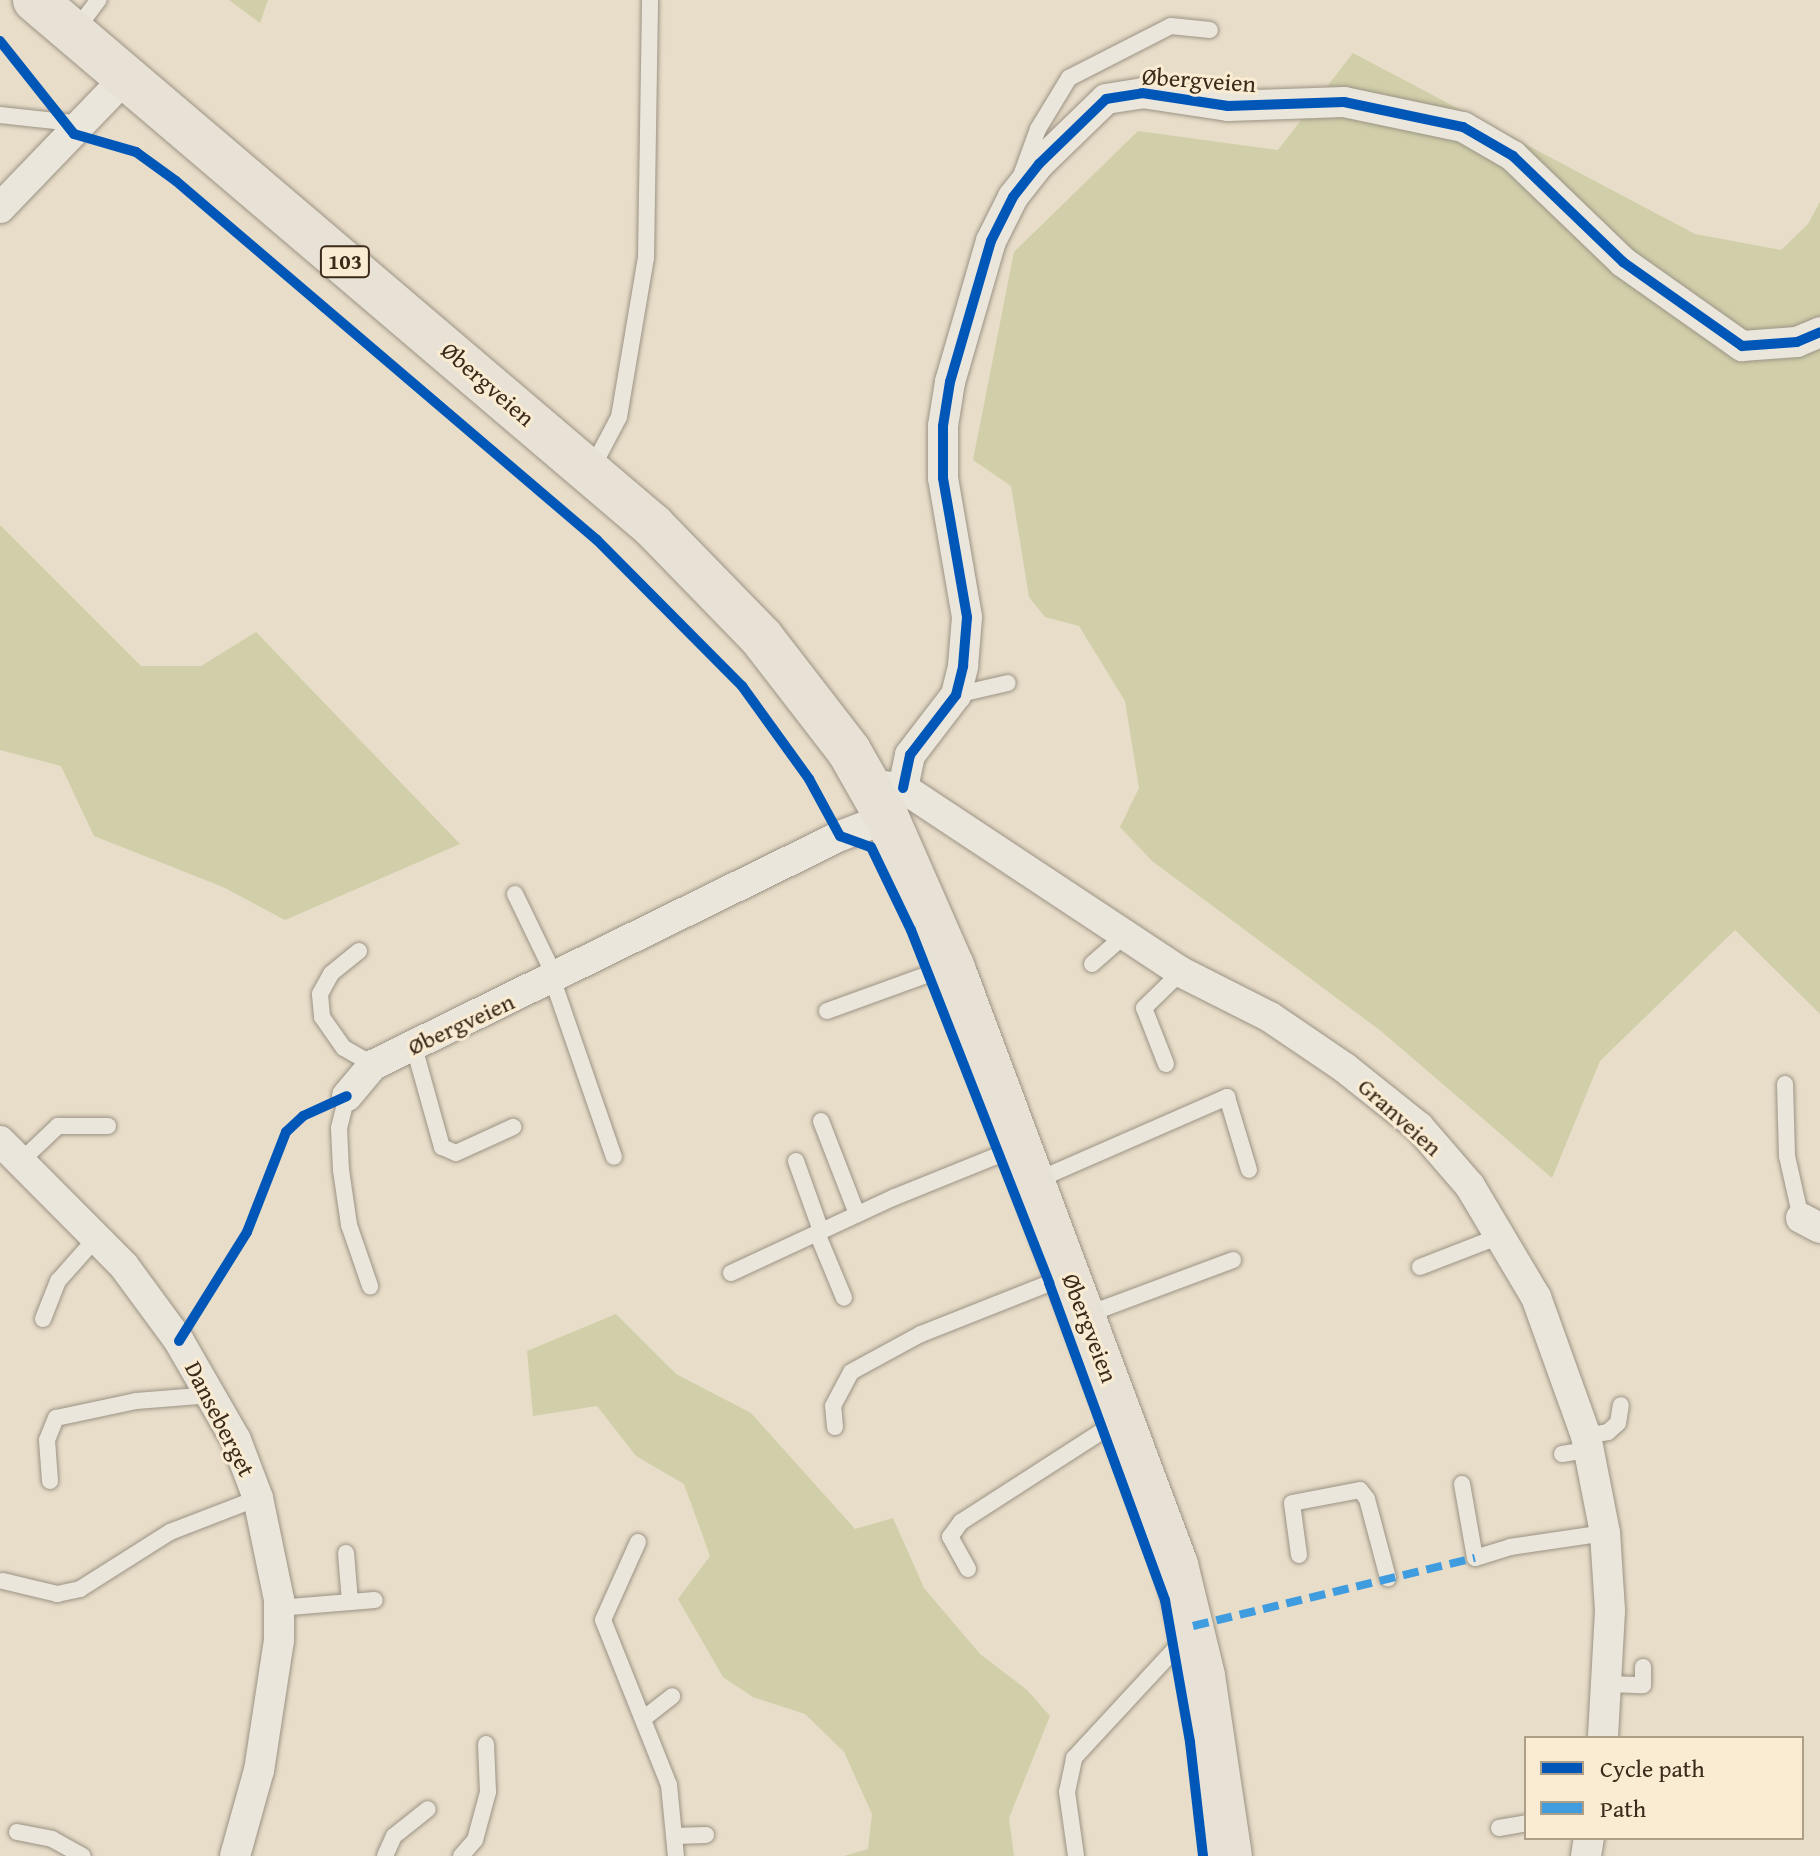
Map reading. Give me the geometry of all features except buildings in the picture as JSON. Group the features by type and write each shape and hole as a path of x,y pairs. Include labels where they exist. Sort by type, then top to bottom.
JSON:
{"main road":[{"name":"Øbergveien","path":"35,0 86,16 127,76 664,537 761,637 886,797 1086,1315 1194,1628 1230,1856"}],"street":[{"path":"0,208 127,76"},
{"name":"Øbergveien","path":"347,1096 373,1065 554,980 840,836 886,797 910,755 956,695 967,617 943,478 943,426 950,382 991,241 1013,197 1106,99 1142,93 1228,106 1302,100 1395,111 1463,127 1513,156 1623,262 1742,346 1797,342 1820,332"},
{"name":"Granveien","path":"886,797 1125,935 1181,972 1270,1017 1419,1127 1470,1186 1536,1297 1605,1533 1608,1684 1603,1736"},
{"name":"Danseberget","path":"11,1150 97,1237 179,1341 212,1395 258,1498 278,1608 274,1694 235,1856"}],"lane":[{"path":"590,472 619,417 646,258 650,0"},
{"path":"1013,197 1038,129 1069,78 1171,26 1210,30"},
{"path":"0,115 84,124"},
{"path":"956,695 1008,683"},
{"path":"515,894 554,980 614,1157"},
{"path":"1092,964 1125,935"},
{"path":"359,951 331,974 320,994 322,1017 344,1048 373,1065"},
{"path":"827,1011 952,966"},
{"path":"1166,1064 1144,1008 1181,972"},
{"path":"414,1047 442,1147 456,1153 513,1127"},
{"path":"1785,1084 1787,1156 1810,1223"},
{"path":"347,1096 339,1128 341,1170 349,1225 370,1286"},
{"path":"731,1273 857,1214 1028,1164 1227,1097 1249,1170"},
{"path":"821,1121 857,1214"},
{"path":"11,1150 58,1126 108,1126"},
{"path":"796,1161 844,1298"},
{"path":"1420,1267 1500,1236"},
{"path":"43,1319 58,1281 97,1237"},
{"path":"1086,1315 1233,1260"},
{"path":"835,1427 833,1406 851,1372 921,1334 1070,1275"},
{"path":"50,1481 47,1440 56,1418 136,1401 212,1395"},
{"path":"1579,1447 1608,1432 1618,1423 1621,1405"},
{"path":"968,1569 950,1537 961,1522 1123,1417"},
{"path":"1462,1484 1475,1558 1510,1547 1605,1533"},
{"path":"1299,1555 1292,1503 1360,1490 1367,1499 1388,1578"},
{"path":"3,1581 57,1594 80,1589 170,1532 258,1498"},
{"path":"638,1542 603,1620 669,1785 676,1856"},
{"path":"346,1553 350,1602"},
{"path":"278,1608 375,1600"},
{"path":"1076,1856 1067,1792 1074,1758 1194,1628"},
{"path":"1608,1684 1643,1685 1643,1667"},
{"path":"643,1719 672,1696"},
{"path":"461,1856 475,1840 488,1792 486,1744"},
{"path":"385,1856 394,1836 428,1809"},
{"path":"1499,1828 1524,1823"},
{"path":"17,1832 52,1839 83,1856"},
{"path":"675,1836 706,1835"}],"green space":[{"path":"229,0 268,0 260,23"},
{"path":"1353,53 1695,234 1781,250 1808,224 1820,202 1820,1014 1735,930 1600,1061 1552,1178 1381,1031 1152,861 1120,827 1139,788 1125,701 1079,626 1045,617 1029,597 1011,486 973,460 1014,252 1138,131 1278,150"},
{"path":"0,525 141,666 201,666 256,632 460,844 285,920 223,887 94,836 61,766 0,750"},
{"path":"616,1314 676,1374 751,1413 855,1529 893,1518 924,1588 980,1654 1027,1690 1050,1716 1009,1818 1014,1856 844,1856 868,1849 872,1814 844,1752 805,1714 753,1697 723,1677 678,1599 710,1556 684,1484 636,1456 597,1406 533,1416 527,1351"}],"marked path":[{"path":"1193,1626 1475,1558"}],"cycle path":[{"path":"0,41 74,134 136,152 176,181 597,540 742,686 809,779 840,836 871,847 911,930 1049,1283 1165,1600 1190,1742 1203,1856"},
{"path":"903,788 910,755 956,695 963,666 967,617 943,478 943,426 950,382 991,241 1013,197 1039,164 1106,99 1142,93 1228,106 1344,102 1463,127 1513,156 1623,262 1742,346 1797,342 1820,332"},
{"path":"179,1341 247,1232 286,1132 303,1116 347,1096"}]}
